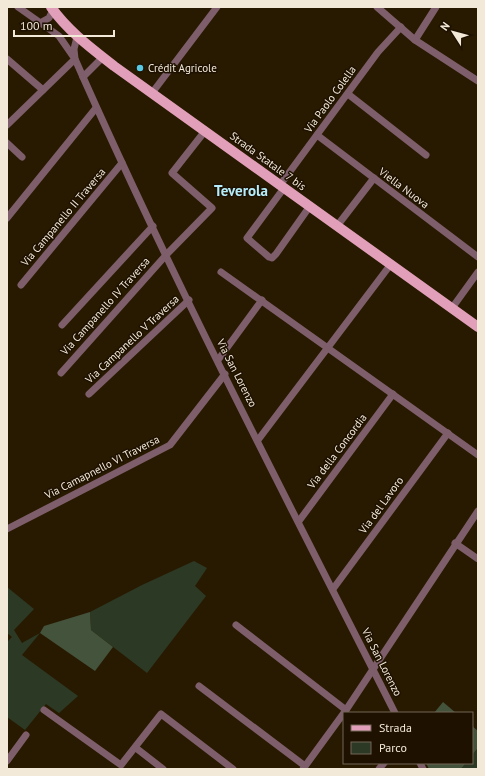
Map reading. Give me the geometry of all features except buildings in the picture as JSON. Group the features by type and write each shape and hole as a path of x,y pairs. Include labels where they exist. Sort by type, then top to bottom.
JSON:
{"main road":[{"name":"Strada Statale 7 bis","path":"52,9 61,21 77,37 103,57 478,327"}],"street":[{"path":"7,125 75,59 59,36 18,7"},
{"path":"152,93 217,7"},
{"path":"376,7 415,40 478,81"},
{"path":"415,40 436,7"},
{"path":"40,23 49,18 52,9"},
{"name":"Via Paolo Colella","path":"310,206 272,258 246,238 317,135 378,52 401,27"},
{"name":"Via San Lorenzo","path":"77,37 74,49 75,59 96,108 218,360 394,712"},
{"path":"83,77 103,57"},
{"path":"7,60 43,90"},
{"path":"348,94 426,155"},
{"path":"7,218 96,108"},
{"name":"Via Campanello IV Traversa","path":"61,373 167,254 212,208 172,173 204,131"},
{"name":"Viella Nuova","path":"317,135 478,258"},
{"path":"7,144 22,157"},
{"name":"Via Campanello II Traversa","path":"21,285 122,163"},
{"path":"337,226 374,178"},
{"path":"62,325 153,226"},
{"path":"258,440 391,264"},
{"path":"221,272 478,455"},
{"path":"452,308 478,272"},
{"name":"Via Campanello V Traversa","path":"89,394 189,300"},
{"path":"218,360 262,300"},
{"name":"Via Camapnello VI Traversa","path":"7,529 170,445 225,374"},
{"name":"Via della Concordia","path":"299,521 393,394"},
{"name":"Via del Lavoro","path":"333,589 448,433"},
{"path":"236,625 346,710 372,668 478,511"},
{"path":"456,543 478,559"},
{"path":"199,686 304,767 343,714"},
{"path":"44,710 122,765 161,714 233,769"},
{"path":"7,761 26,735"},
{"path":"136,748 163,769"}],"green space":[{"path":"194,561 207,568 195,586 206,596 147,673 91,630 90,612 142,585"},
{"path":"7,587 34,609 14,630 22,643 40,633 22,655 78,696 59,713 46,704 25,730 7,717 7,642 12,637 7,633"},
{"path":"90,612 91,630 113,647 95,671 40,633 44,626"},
{"path":"443,702 455,712 435,712"},
{"path":"473,727 478,731 478,748 473,754"},
{"path":"478,748 478,769 461,769 465,764 473,764 473,754"},
{"path":"426,764 465,764 461,769 429,769"}],"place":[{"name":"Crédit Agricole","path":"140,68"}],"district":[{"name":"Teverola","path":"241,190"}]}
